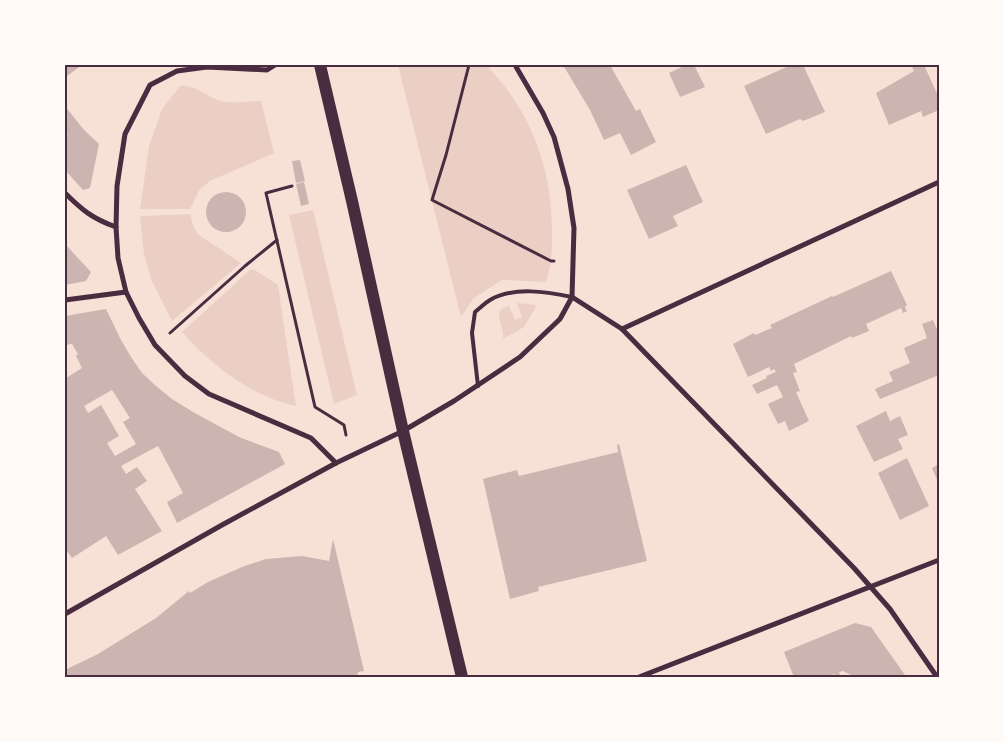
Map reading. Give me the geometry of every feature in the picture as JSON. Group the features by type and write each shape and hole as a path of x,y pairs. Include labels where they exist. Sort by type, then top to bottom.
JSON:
{"main road":[{"path":"320,65 403,431 462,677"}],"street":[{"path":"275,65 267,70 207,66 177,71 150,85 125,134 117,186 116,227 118,258 126,292 139,318 155,345 185,376 209,394 311,438 336,463"},
{"path":"65,614 336,463 403,431 478,386 520,357 560,319 572,297 574,228 568,189 554,137 543,113 515,65"},
{"path":"622,329 939,182"},
{"path":"65,193 81,209 98,221 116,227"},
{"path":"65,300 126,292"},
{"path":"572,297 622,329 854,568 890,609 938,677"},
{"path":"639,677 939,560"}],"lane":[{"path":"478,386 472,334 475,312 489,300 502,294 546,292 572,297"}],"path":[{"path":"469,65 446,156 432,200 551,261 560,261"},
{"path":"292,186 266,193 314,407 344,426 346,435"},
{"path":"176,327 277,240"}],"shaded area":[{"path":"398,65 486,65 515,101 536,141 548,184 551,206 552,243 551,263 546,282 502,280 474,298 461,317"},
{"path":"180,86 191,87 226,102 261,101 274,153 210,181 200,189 190,209 140,209 149,146 162,109"},
{"path":"313,210 357,395 334,404 289,215"},
{"path":"190,214 194,228 199,235 241,263 172,321 151,279 144,254 140,216"},
{"path":"251,269 278,285 296,406 263,395 233,378 206,357 182,332"},
{"path":"517,303 537,305 524,327 503,339 500,311 509,306 515,320 522,317"}],"building":[{"path":"65,65 82,65 67,76 65,74"},
{"path":"563,65 610,65 636,111 640,109 656,142 631,155 620,133 604,140 590,110"},
{"path":"686,65 694,65 705,87 680,97 669,73"},
{"path":"791,65 803,65 825,112 803,121 800,119 766,134 744,86"},
{"path":"911,65 924,65 939,98 939,110 923,117 921,111 889,125 876,93 914,71"},
{"path":"65,106 84,130 99,144 90,188 83,190 65,170 65,137 68,134 65,131"},
{"path":"300,160 305,181 296,183 292,161"},
{"path":"686,165 703,202 673,216 678,226 649,239 627,190"},
{"path":"304,182 309,204 301,206 296,184"},
{"path":"230,192 237,195 243,201 246,212 245,220 237,229 230,232 222,232 215,229 207,220 206,208 209,201 218,193"},
{"path":"65,244 91,272 86,281 65,285"},
{"path":"891,271 907,305 905,307 907,311 903,313 901,308 866,324 869,331 852,338 851,336 794,364 797,372 793,373 800,391 796,392 809,421 789,431 785,421 778,424 768,404 783,397 777,385 757,394 752,385 776,372 774,369 771,371 769,367 748,377 733,344 754,333 755,335 772,328 770,325 832,296"},
{"path":"106,309 131,357 142,373 156,386 193,412 239,437 279,452 285,464 177,523 167,502 183,493 158,446 121,466 126,474 137,467 147,481 135,489 162,531 118,555 106,536 72,558 65,548 65,382 67,381 66,378 82,368 76,356 78,354 72,344 65,345 65,316","holes":["112,390 130,418 123,422 136,444 115,456 107,443 119,436 101,405 88,413 84,406"]},
{"path":"933,320 939,334 939,375 880,399 875,389 893,381 889,372 910,363 904,348 927,338 922,324"},
{"path":"886,411 890,421 900,416 908,435 898,439 903,449 874,462 856,426"},
{"path":"619,444 647,561 538,587 539,591 510,599 483,479 517,470 519,476 618,452 617,445"},
{"path":"907,458 929,506 900,520 878,473"},
{"path":"939,464 939,484 932,468"},
{"path":"333,539 364,671 358,672 357,677 65,677 65,670 98,654 156,618 189,591 190,593 208,582 266,559 302,556 329,561"},
{"path":"855,623 871,627 905,675 901,677 855,677 843,671 839,672 841,677 835,677 834,674 827,677 794,677 784,652"}]}
